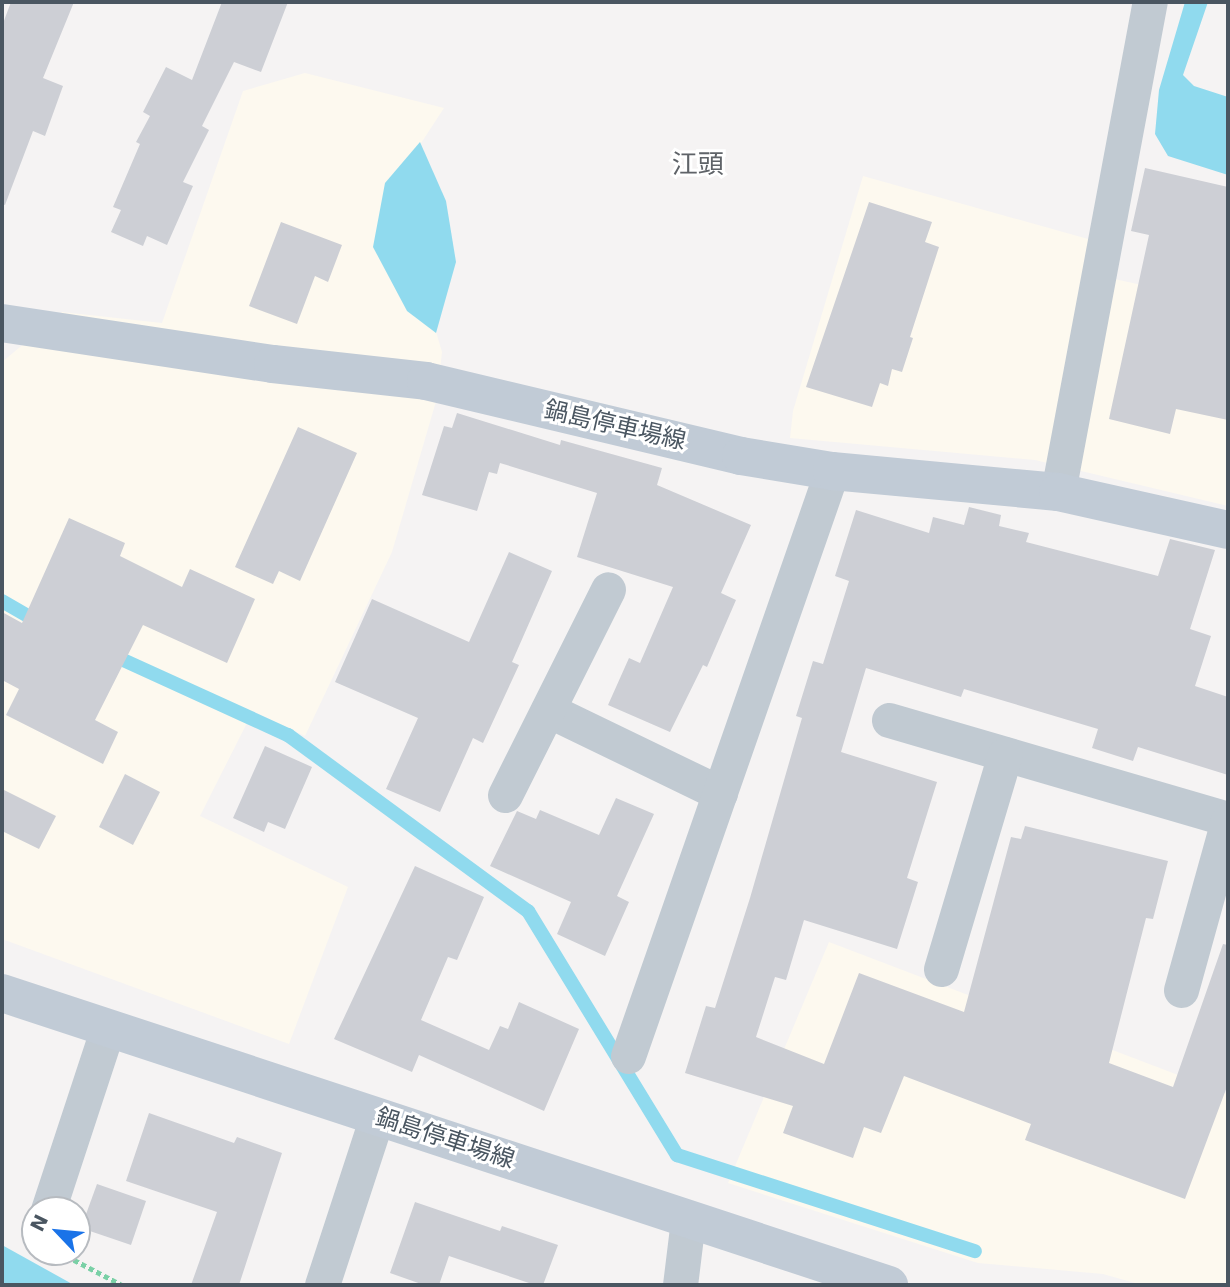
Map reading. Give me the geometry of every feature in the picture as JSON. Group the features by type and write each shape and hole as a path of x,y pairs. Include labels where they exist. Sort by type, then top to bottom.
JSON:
{"main road":[{"name":"鍋島停車場線","path":"2,323 273,364 426,381 741,456 831,471 1058,492 1228,530"},
{"name":"鍋島停車場線","path":"2,993 889,1285"}],"street":[{"path":"1058,492 1150,2"},
{"path":"628,1056 831,471"},
{"path":"505,796 607,589"},
{"path":"548,710 720,793"},
{"path":"889,720 1228,820 1181,990"},
{"path":"941,969 1005,754"},
{"path":"53,1196 108,1028"},
{"path":"322,1285 377,1117"},
{"path":"680,1285 688,1220"}],"path":[{"path":"86,1266 122,1285"}],"shaded area":[{"path":"305,73 444,108 393,186 442,352 437,398 392,552 305,736 253,711 200,816 348,887 289,1044 2,939 2,362 62,312 162,323 243,91"},
{"path":"863,176 1088,239 1110,278 1228,304 1228,506 1035,460 790,438 793,411"},
{"path":"829,942 1228,1094 1228,1285 1142,1285 1103,1274 978,1263 728,1183"}],"water":[{"path":"1185,2 1208,2 1183,75 1194,86 1228,97 1228,175 1168,156 1155,134 1159,90"},
{"path":"420,142 446,201 456,262 436,333 407,311 373,247 385,183"},
{"path":"2,1245 21,1256 21,1266 40,1266 74,1285 2,1285"}],"building":[{"path":"11,2 74,2 43,78 63,86 45,136 33,131 5,205 2,204 2,26"},
{"path":"222,2 288,2 261,72 234,62 202,126 209,130 183,182 193,186 167,245 147,236 143,246 111,232 121,210 113,207 140,144 136,142 150,116 143,112 166,67 192,80"},
{"path":"1145,168 1228,187 1228,420 1176,409 1170,434 1109,419 1149,235 1131,231"},
{"path":"869,202 932,222 925,242 939,247 910,337 913,338 902,372 892,369 888,386 880,383 872,407 806,387"},
{"path":"281,222 342,245 328,282 315,276 297,324 249,306"},
{"path":"457,413 560,445 561,440 662,468 657,485 751,525 721,593 736,600 707,667 703,665 670,732 608,705 629,658 640,663 673,587 577,557 597,493 500,463 497,474 489,472 477,511 422,495 444,426 452,428"},
{"path":"298,427 357,453 300,581 279,571 273,584 235,567"},
{"path":"969,507 1001,515 999,526 1029,533 1026,542 1158,576 1170,539 1215,550 1190,629 1211,636 1195,686 1228,697 1228,775 1138,747 1133,761 1092,748 1098,729 964,689 961,697 866,668 841,752 937,782 907,878 918,882 897,949 804,920 786,980 775,977 756,1037 824,1064 859,973 964,1012 1011,837 1021,839 1025,826 1168,861 1153,919 1146,918 1109,1063 1173,1087 1223,944 1228,945 1228,1084 1185,1199 1025,1140 1031,1124 904,1076 881,1133 864,1127 853,1158 783,1133 793,1106 685,1073 706,1006 715,1008 750,898 802,718 796,716 813,661 823,664 849,581 835,576 856,510 929,533 933,517 964,525"},
{"path":"69,518 125,543 120,556 182,587 190,569 255,599 227,663 143,625 95,720 118,732 103,764 6,715 19,689 2,680 2,612 22,623"},
{"path":"509,552 552,571 512,662 519,665 483,743 473,738 440,812 386,789 418,718 335,682 372,599 469,642"},
{"path":"265,746 312,767 285,829 268,822 264,832 233,818"},
{"path":"125,774 160,792 133,845 99,827"},
{"path":"2,789 56,816 39,849 2,831"},
{"path":"616,798 654,814 617,896 629,902 605,956 557,934 571,902 490,866 517,811 536,819 540,810 599,835"},
{"path":"415,866 484,897 457,960 448,957 421,1020 489,1050 500,1026 508,1029 519,1002 579,1029 544,1111 419,1055 412,1072 334,1039"},
{"path":"149,1113 234,1143 237,1137 282,1153 239,1285 191,1285 217,1212 126,1181"},
{"path":"97,1184 146,1201 131,1245 91,1231 91,1200"},
{"path":"415,1202 500,1231 502,1226 558,1245 543,1285 535,1285 449,1256 439,1285 424,1285 390,1273"}],"waterway":[{"path":"2,601 40,623"},
{"path":"110,654 288,735 528,911 677,1155 975,1251"}],"district":[{"name":"江頭","path":"698,165"}]}
